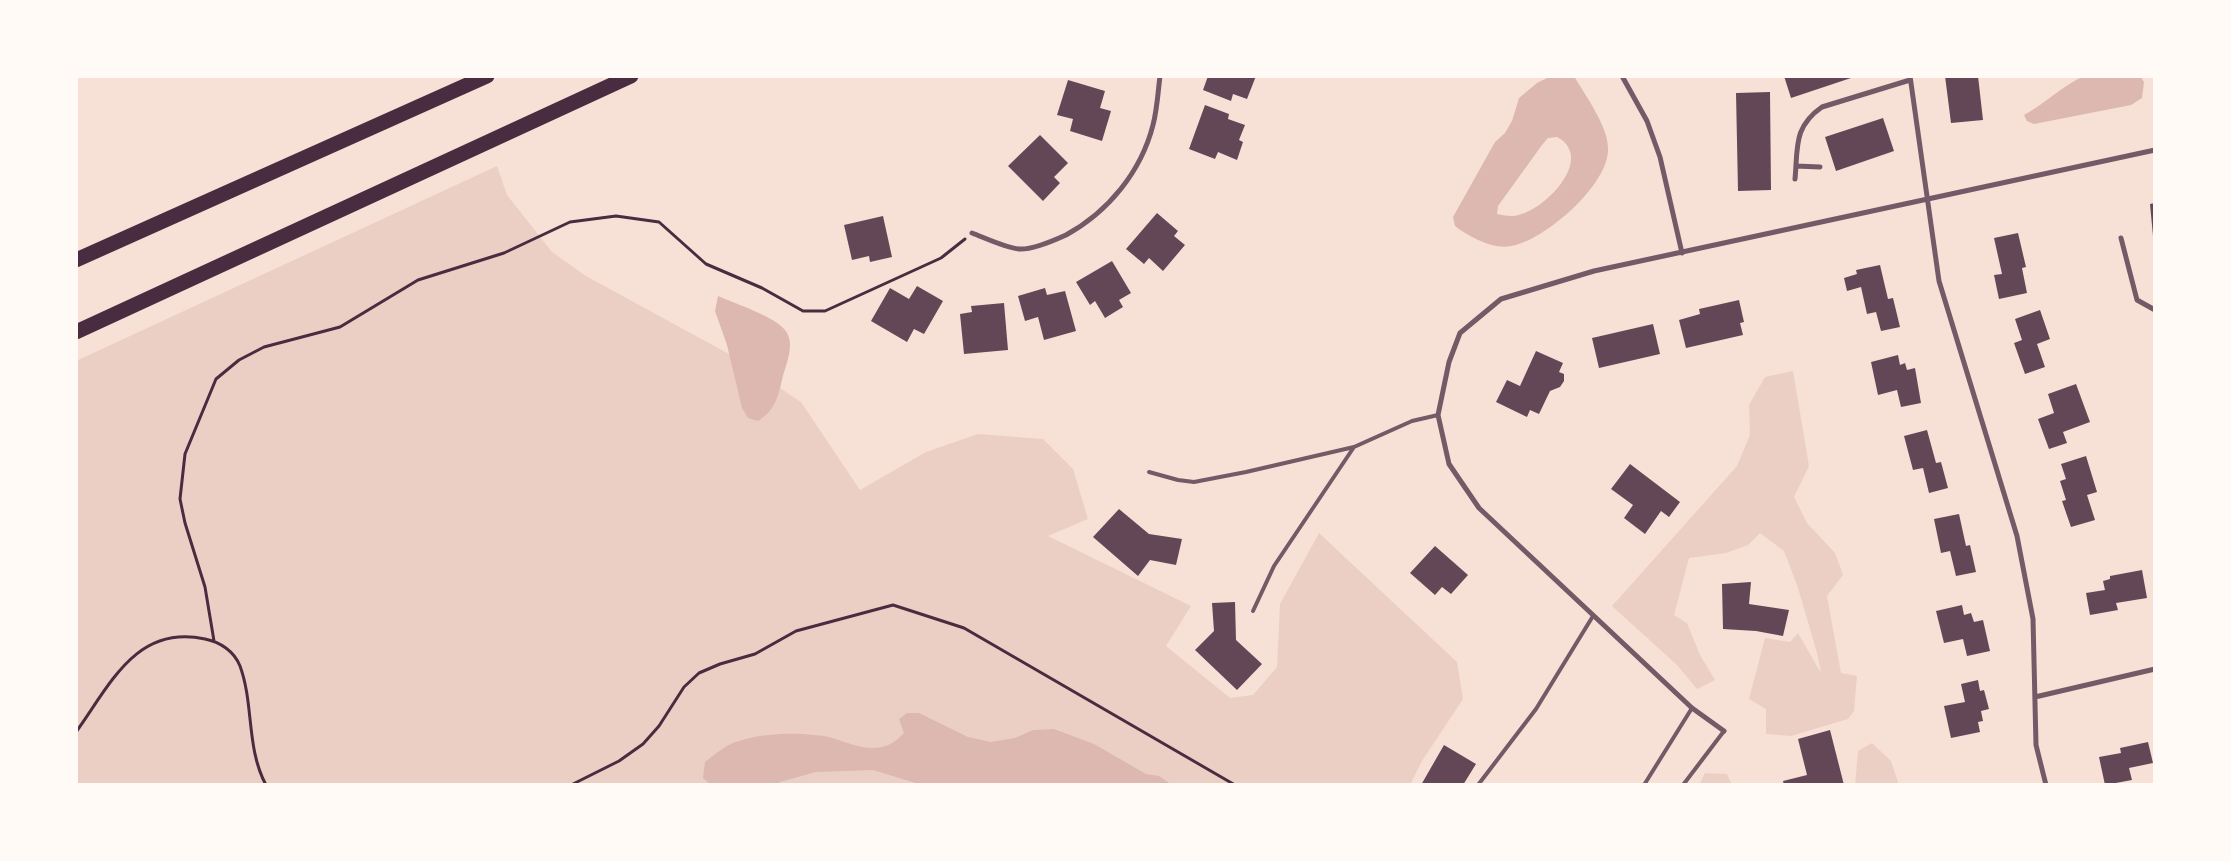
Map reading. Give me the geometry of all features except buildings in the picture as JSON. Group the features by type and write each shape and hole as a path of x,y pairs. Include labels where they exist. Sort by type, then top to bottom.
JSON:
{"highway":[{"path":"76,260 488,76"},
{"path":"76,332 631,76"}],"street":[{"path":"972,233 1019,249 1054,241 1083,226 1109,203 1128,179 1144,153 1154,124 1160,76"},
{"path":"1622,76 1647,120 1660,157 1682,253"},
{"path":"1795,179 1798,136 1805,122 1812,114 1822,107 1910,78 1926,201 1939,281 2017,536 2033,619 2036,745 2046,785"},
{"path":"1724,731 1692,708 1479,508 1449,464 1438,415 1449,362 1460,333 1501,299 1594,271 1926,201 2155,150"},
{"path":"1796,166 1820,167"},
{"path":"2121,238 2137,300 2155,310"},
{"path":"2035,697 2155,669"}],"lane":[{"path":"1149,472 1178,480 1194,482 1246,472 1354,447 1412,421 1438,415"},
{"path":"1253,611 1274,566 1354,447"},
{"path":"1478,785 1536,709 1593,616"},
{"path":"1644,785 1692,708"},
{"path":"1684,785 1724,731"}],"path":[{"path":"214,641 205,587 185,523 180,499 185,454 212,388 216,380 239,360 264,347 340,327 418,280 504,253 570,222 616,216 659,222 706,264 762,288 803,311 825,311 941,258 972,233"},
{"path":"571,785 619,761 643,744 660,726 684,686 699,673 720,664 755,654 796,631 892,605 964,628 1236,785"},
{"path":"76,732 113,677 128,660 144,647 164,640 190,636 214,641 231,652 239,664 245,686 252,742 266,785"}],"shaded area":[{"path":"1551,76 1574,76 1604,130 1608,148 1606,162 1587,194 1557,222 1525,242 1504,247 1496,246 1474,238 1455,226 1453,217 1495,142 1505,133 1512,121 1519,98 1537,83","holes":["1557,137 1568,146 1571,158 1568,171 1561,184 1550,196 1524,213 1512,216 1497,214 1498,206 1548,138"]},
{"path":"2084,76 2141,77 2144,82 2142,98 2131,105 2034,124 2027,121 2024,115"},
{"path":"497,166 507,195 552,252 586,276 729,354 801,402 860,490 926,452 978,434 1043,439 1073,469 1088,519 1048,536 1191,606 1166,646 1230,698 1253,695 1277,667 1280,604 1319,533 1457,662 1463,699 1422,761 1410,785 76,785 76,361"},
{"path":"718,296 768,317 784,329 790,340 790,352 777,398 768,413 758,421 748,418 742,408 727,345 715,311"},
{"path":"1793,371 1809,466 1794,497 1807,523 1835,553 1843,575 1827,596 1841,673 1857,676 1854,711 1848,719 1791,736 1766,734 1766,709 1749,699 1765,638 1790,642 1798,633 1821,673 1798,588 1784,551 1760,533 1748,545 1726,553 1689,558 1674,615 1687,623 1700,655 1715,680 1697,689 1677,665 1612,606 1737,466 1750,435 1749,405 1765,377"},
{"path":"907,713 919,713 968,737 991,742 1015,738 1033,730 1054,729 1094,744 1146,774 1159,776 1172,785 922,785 873,770 816,772 775,785 711,785 703,778 705,762 718,752 733,743 758,736 802,734 826,736 868,748 886,746 904,733 899,719"},
{"path":"1872,743 1891,761 1899,785 1855,785 1858,751"},
{"path":"1705,773 1727,774 1732,785 1699,785"}]}
